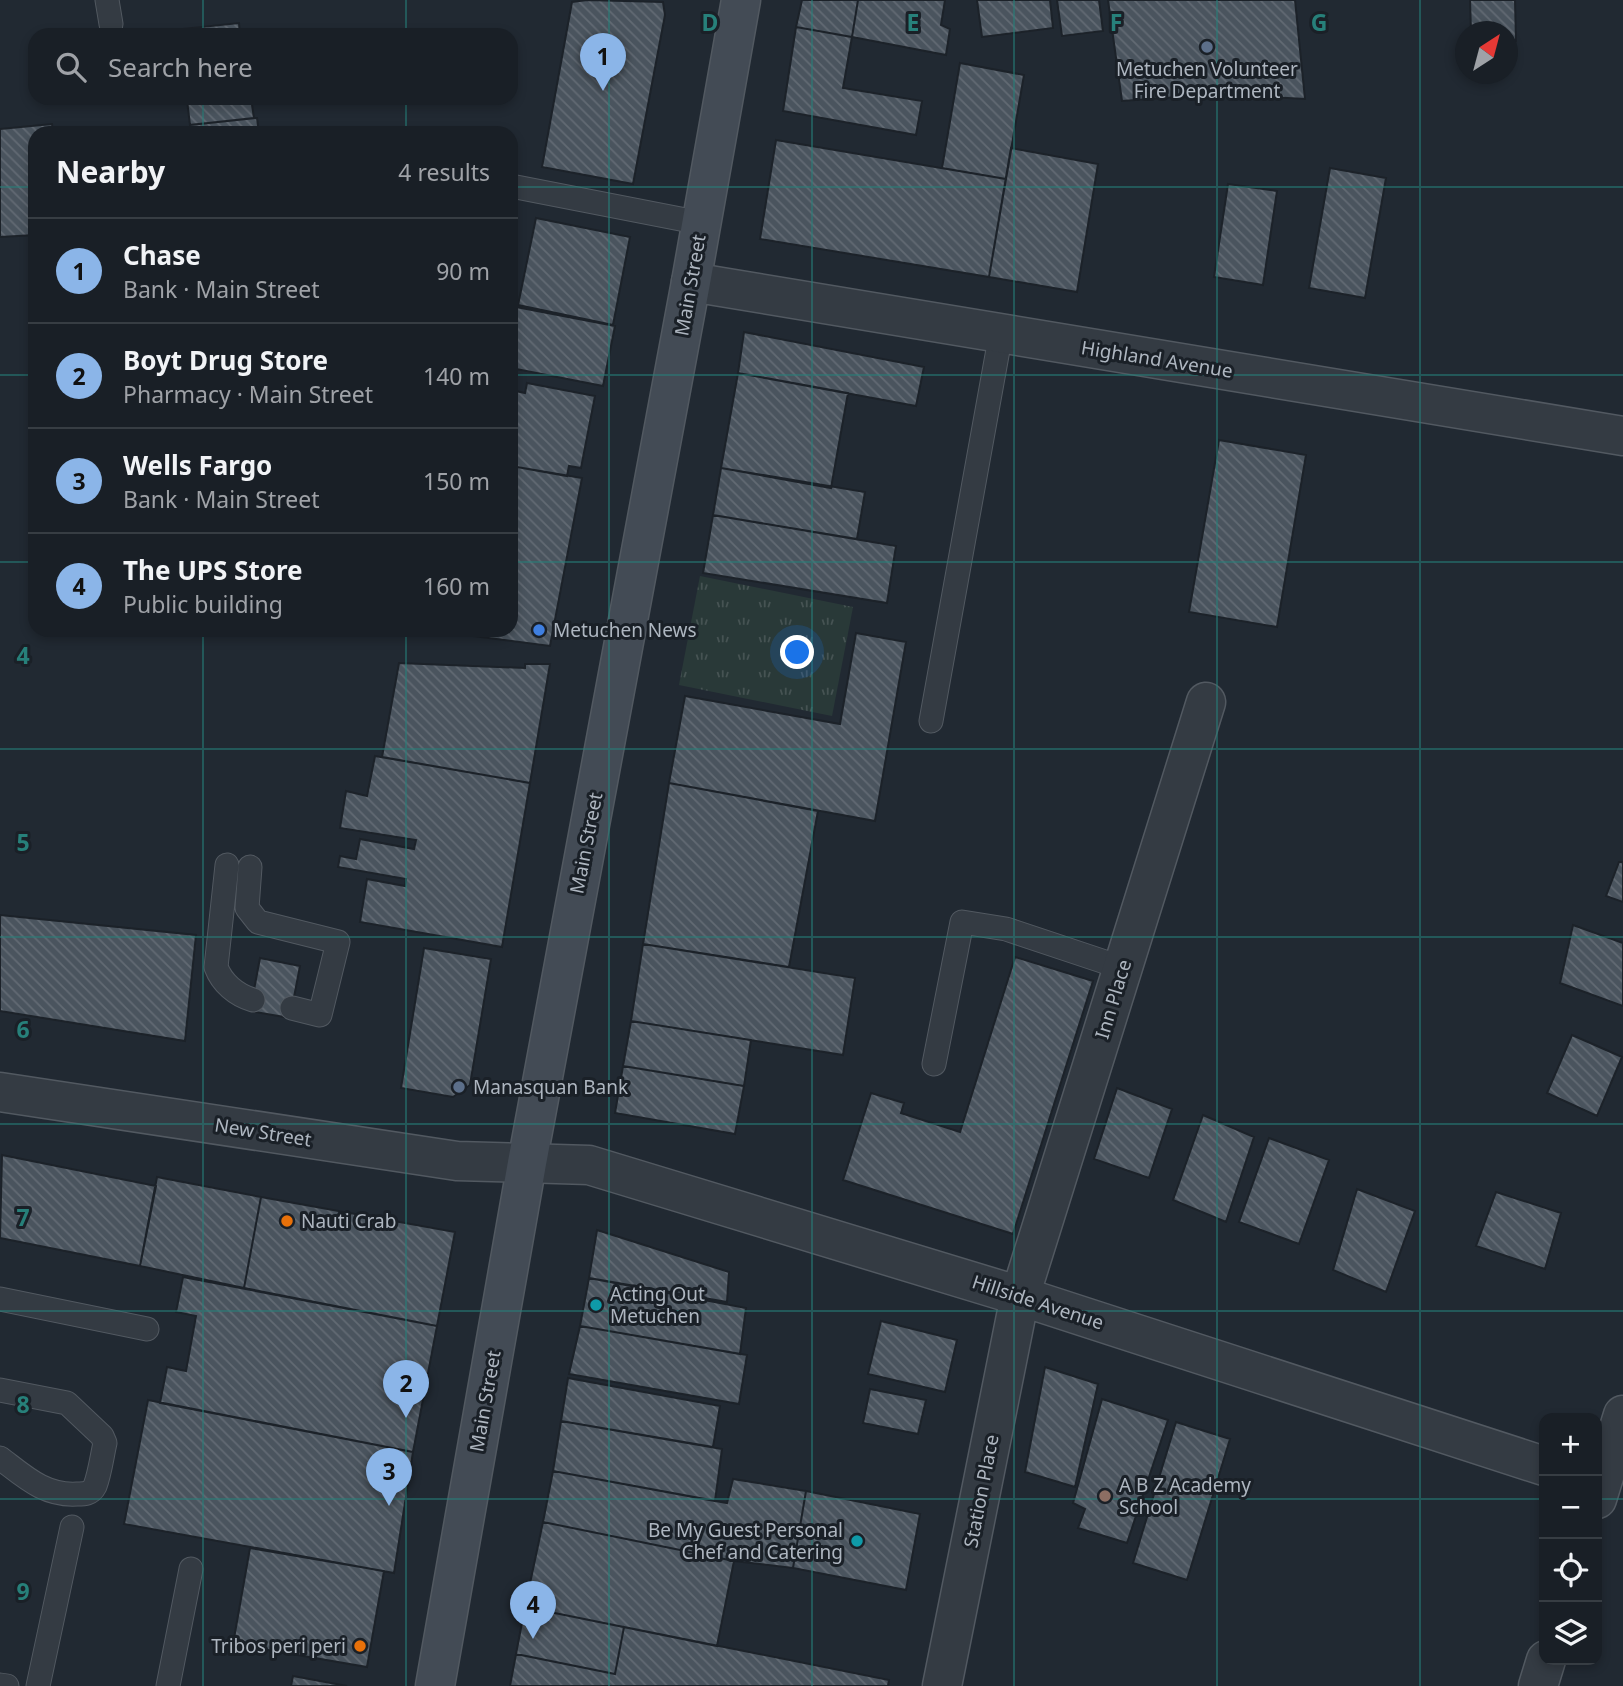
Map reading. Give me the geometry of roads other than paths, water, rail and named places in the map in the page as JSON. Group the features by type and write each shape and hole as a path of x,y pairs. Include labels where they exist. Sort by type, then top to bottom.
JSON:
{"main road":[{"name":"Main Street","path":"435,1686 527,1163 741,0"}],"street":[{"name":"Highland Avenue","path":"691,282 1623,436"},
{"name":"Inn Place","path":"1020,1296 1206,702"},
{"name":"New Street","path":"0,1092 457,1161 527,1163"},
{"name":"Hillside Avenue","path":"527,1163 589,1165 1020,1296 1539,1464"},
{"name":"Station Place","path":"942,1686 1020,1296"},
{"path":"1604,1490 1623,1415"},
{"path":"1538,1686 1544,1665"}],"lane":[{"path":"107,0 111,24"},
{"path":"518,187 701,223"},
{"path":"932,721 1001,333"},
{"path":"227,865 216,967 232,989 253,1000"},
{"path":"250,867 247,908 258,922 338,942 320,1015 292,1008"},
{"path":"934,1064 962,922 1006,929 1123,968"},
{"path":"0,1299 147,1329"},
{"path":"0,1390 67,1403 102,1436 105,1443 94,1487 87,1494 69,1495 47,1491 20,1475 0,1458"},
{"path":"38,1686 72,1527"},
{"path":"168,1686 191,1569"},
{"path":"0,1685 7,1686"}],"place":[{"name":"Metuchen Volunteer Fire Department","path":"1207,47"},
{"name":"Chase","path":"603,91"},
{"name":"Metuchen News","path":"539,630"},
{"name":"Manasquan Bank","path":"459,1087"},
{"name":"Nauti Crab","path":"287,1221"},
{"name":"Acting Out Metuchen","path":"596,1305"},
{"name":"Boyt Drug Store","path":"406,1418"},
{"name":"A B Z Academy School","path":"1105,1496"},
{"name":"Wells Fargo","path":"389,1506"},
{"name":"Be My Guest Personal Chef and Catering","path":"857,1541"},
{"name":"The UPS Store","path":"533,1639"},
{"name":"Tribos peri peri","path":"360,1646"}]}
